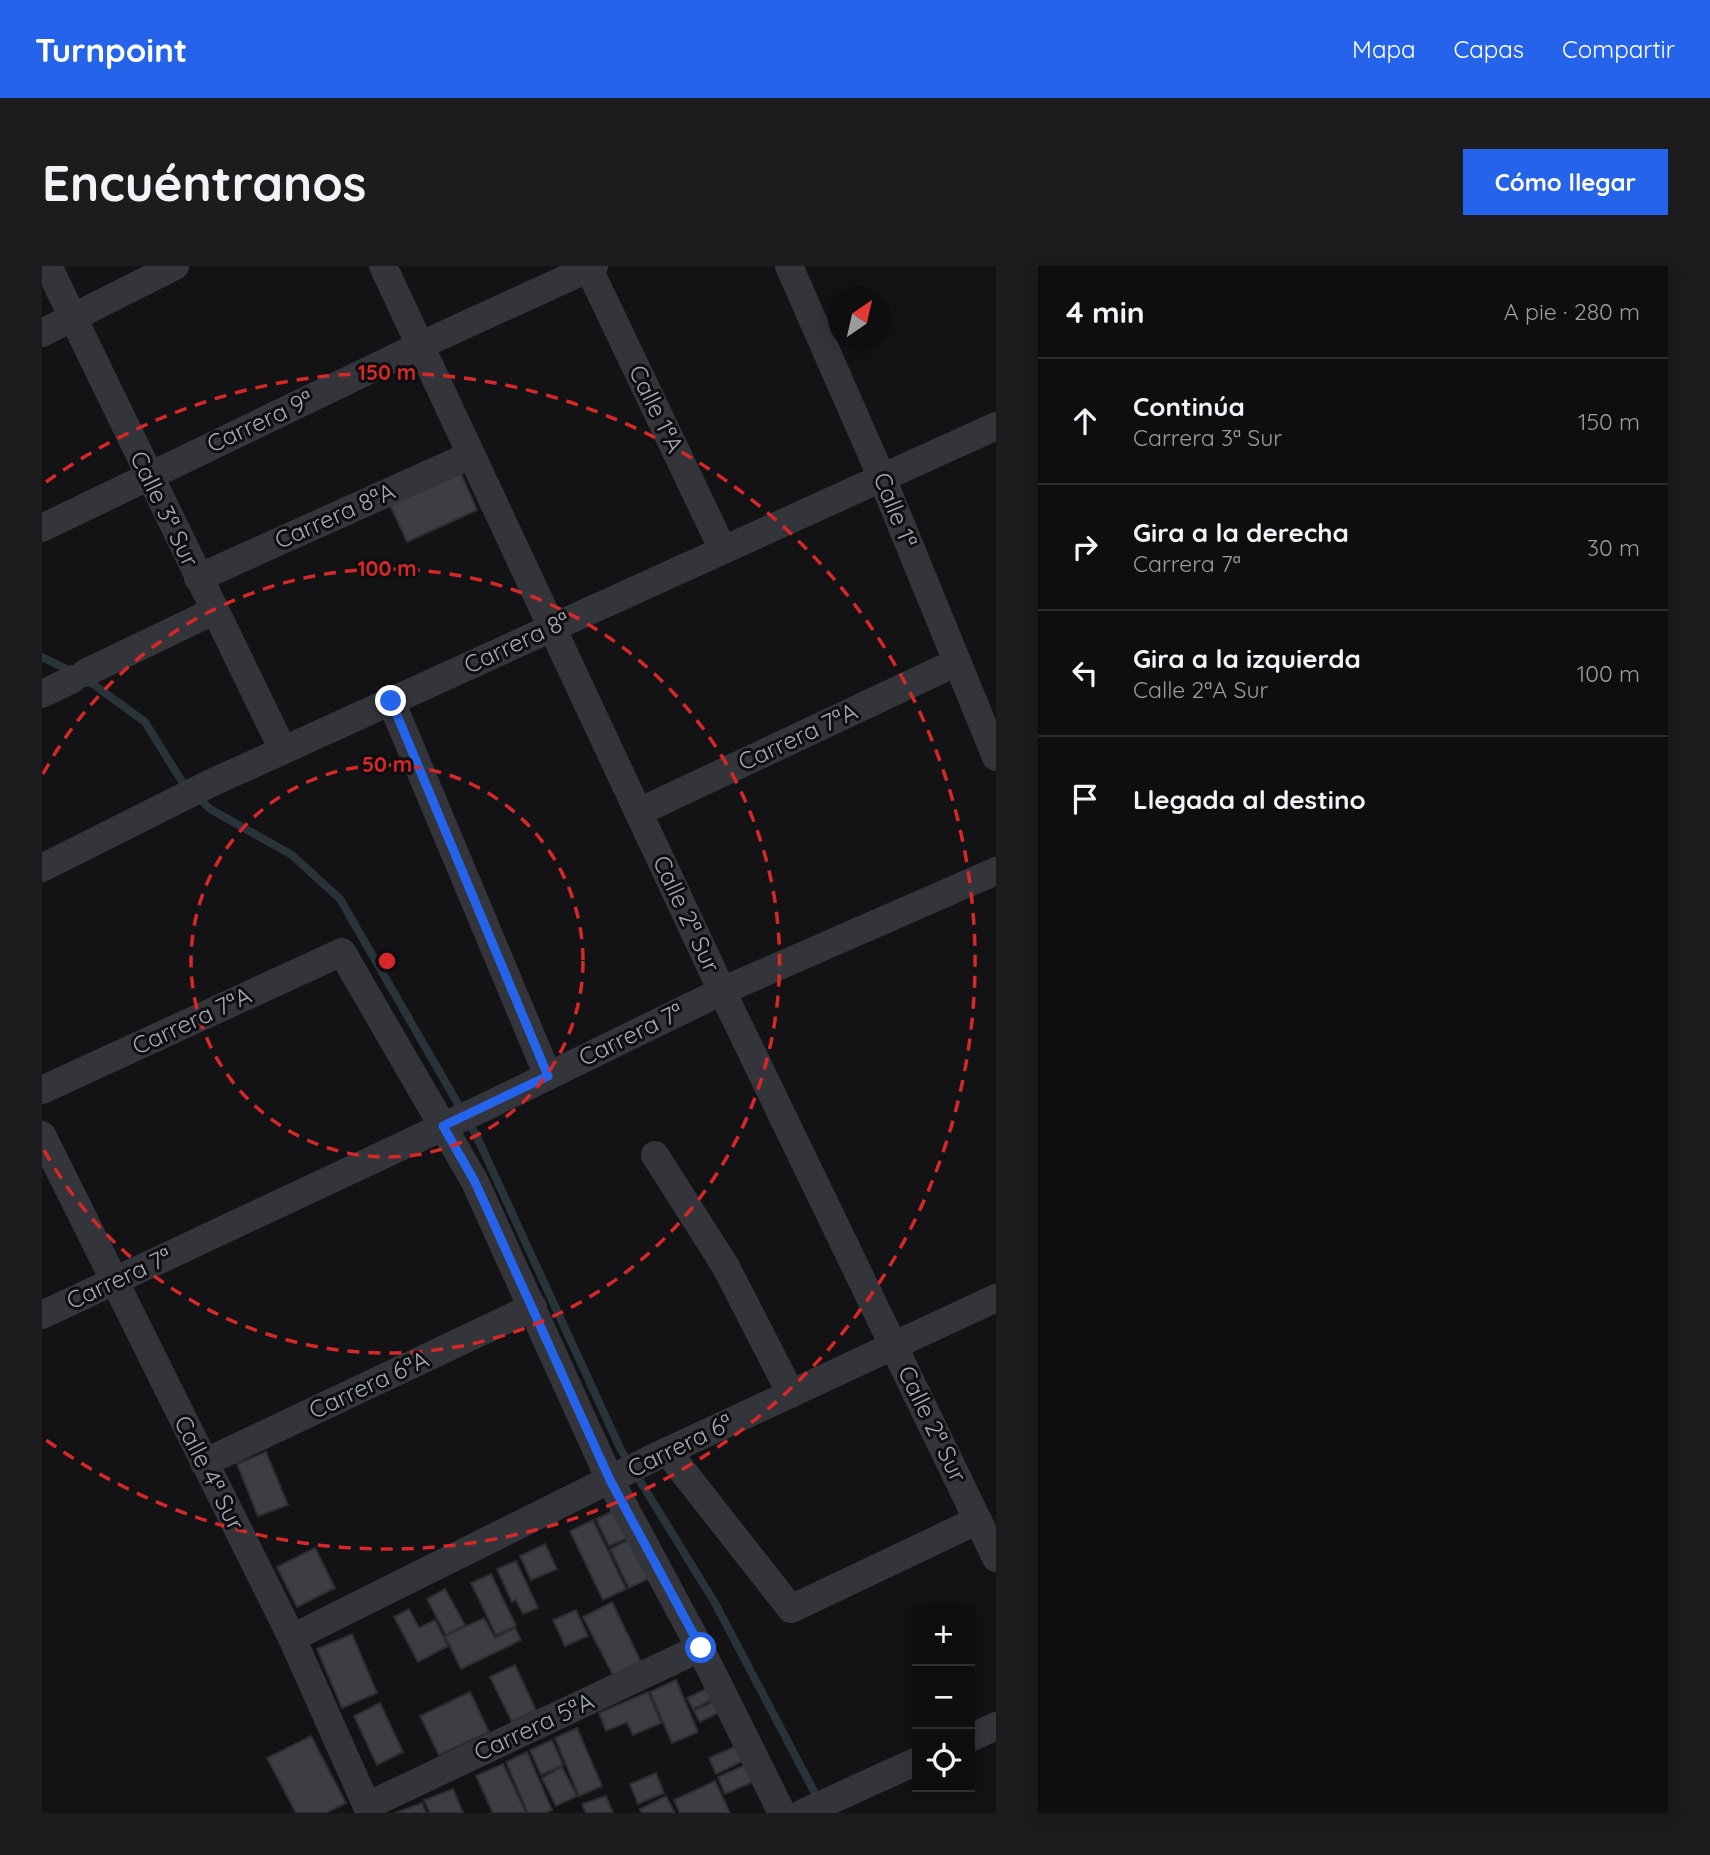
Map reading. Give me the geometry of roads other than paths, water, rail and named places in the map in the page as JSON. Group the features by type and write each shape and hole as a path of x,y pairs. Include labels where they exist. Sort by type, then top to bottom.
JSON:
{"street":[{"name":"Calle 3ª Sur","path":"48,266 147,475 283,750"},
{"path":"42,333 175,266"},
{"name":"Calle 2ª Sur","path":"383,266 722,991 996,1558"},
{"name":"Calle 1ª","path":"789,266 883,478 996,757"},
{"name":"Carrera 9ª","path":"42,528 147,475 592,267"},
{"name":"Calle 1ªA","path":"592,267 723,550"},
{"name":"Carrera 8ª","path":"42,869 209,784 996,425"},
{"name":"Carrera 8ªA","path":"198,578 471,455"},
{"path":"42,694 215,611"},
{"name":"Carrera 7ªA","path":"639,812 957,662"},
{"path":"391,701 548,1076"},
{"name":"Carrera 7ª","path":"42,1315 485,1107 722,991 996,871"},
{"name":"Carrera 7ªA","path":"42,1090 342,952 447,1125"},
{"path":"447,1125 533,1307 701,1648 797,1813 912,1763"},
{"name":"Calle 4ª Sur","path":"42,1136 292,1638 369,1810"},
{"path":"655,1155 726,1266 791,1394"},
{"name":"Carrera 6ª","path":"292,1638 661,1454 996,1298"},
{"name":"Carrera 6ªA","path":"204,1463 533,1307"},
{"path":"661,1454 791,1609 978,1520"},
{"name":"Carrera 5ªA","path":"369,1810 701,1648"},
{"path":"975,1736 996,1726"}],"waterway":[{"path":"42,657 71,671"},
{"path":"86,679 145,722 181,780 210,809 292,855 340,899 477,1137 621,1450 715,1603 818,1799"}]}
